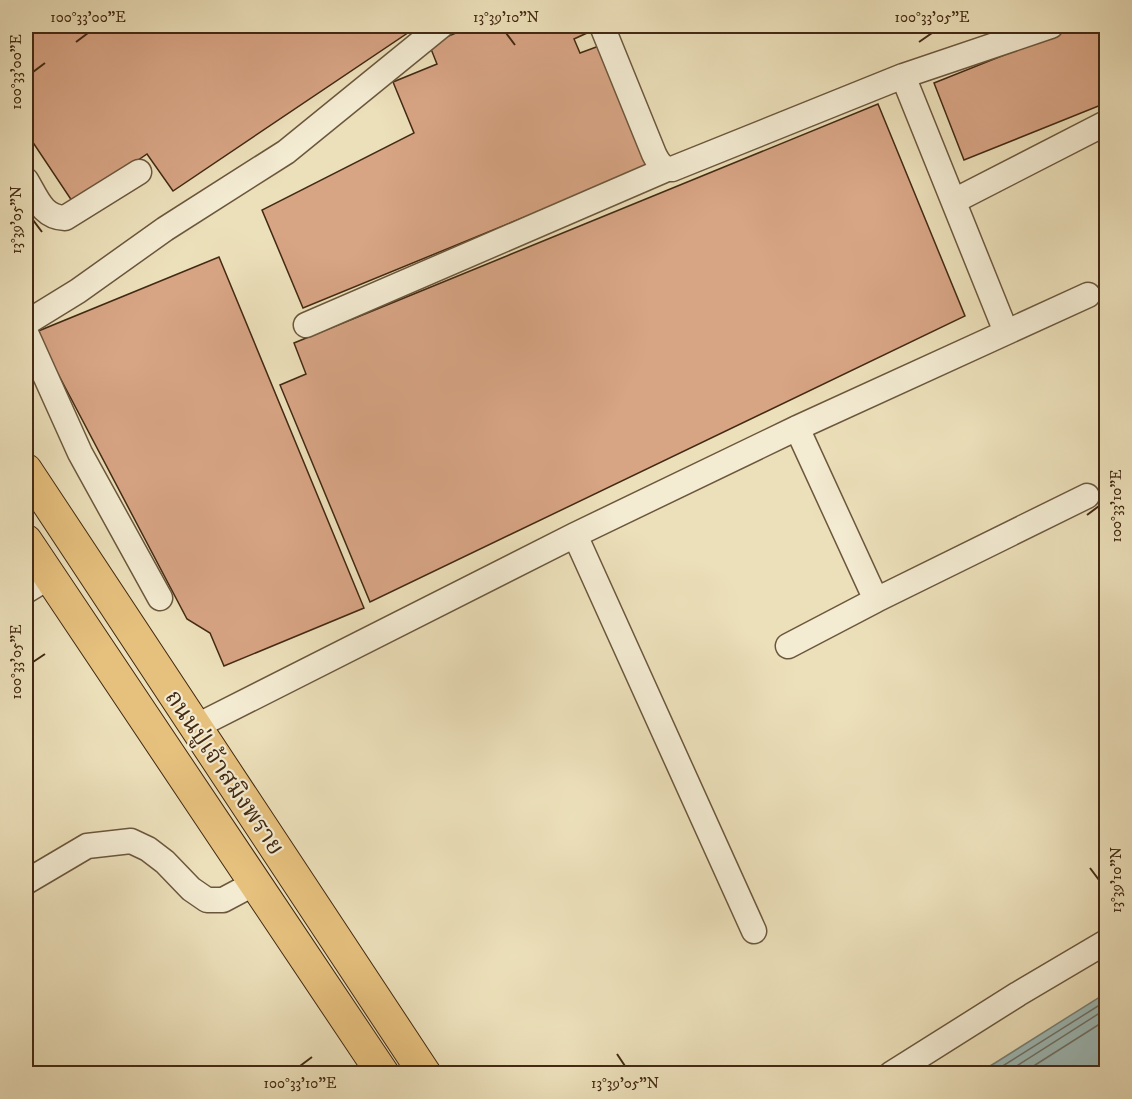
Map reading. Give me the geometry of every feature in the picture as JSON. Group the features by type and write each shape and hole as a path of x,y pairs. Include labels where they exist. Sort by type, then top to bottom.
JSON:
{"main road":[{"name":"ถนนปู่เจ้าสมิงพราย","path":"26,470 425,1074"},
{"name":"ถนนปู่เจ้าสมิงพราย","path":"26,541 37,584 255,883 383,1074"}],"lane":[{"path":"26,322 78,291 165,229 286,152 441,26"},
{"path":"603,26 654,154 660,165 667,169"},
{"path":"306,325 667,169 672,169 903,76 1051,26"},
{"path":"903,76 1006,332"},
{"path":"954,201 1107,123"},
{"path":"26,180 46,212 53,218 65,218 139,172"},
{"path":"195,727 575,535 797,428 1088,295"},
{"path":"26,333 80,453 160,598"},
{"path":"797,428 876,600"},
{"path":"788,646 1087,496"},
{"path":"575,535 754,931"},
{"path":"26,882 87,846 131,842 148,849 165,862 191,889 207,900 223,900 255,883"},
{"path":"891,1074 1018,994 1107,942"}],"water":[{"path":"1106,993 1106,1073 978,1073 995,1063"}],"building":[{"path":"26,26 418,26 173,191 147,154 74,204 26,132"},
{"path":"473,26 584,26 587,33 574,39 580,53 599,46 649,166 303,308 262,210 414,133 393,82 437,64 429,44"},
{"path":"1077,26 1106,26 1106,103 964,160 934,83"},
{"path":"878,104 965,316 370,602 280,385 306,374 294,343"},
{"path":"219,257 364,608 224,666 210,633 187,619 36,332"}]}
